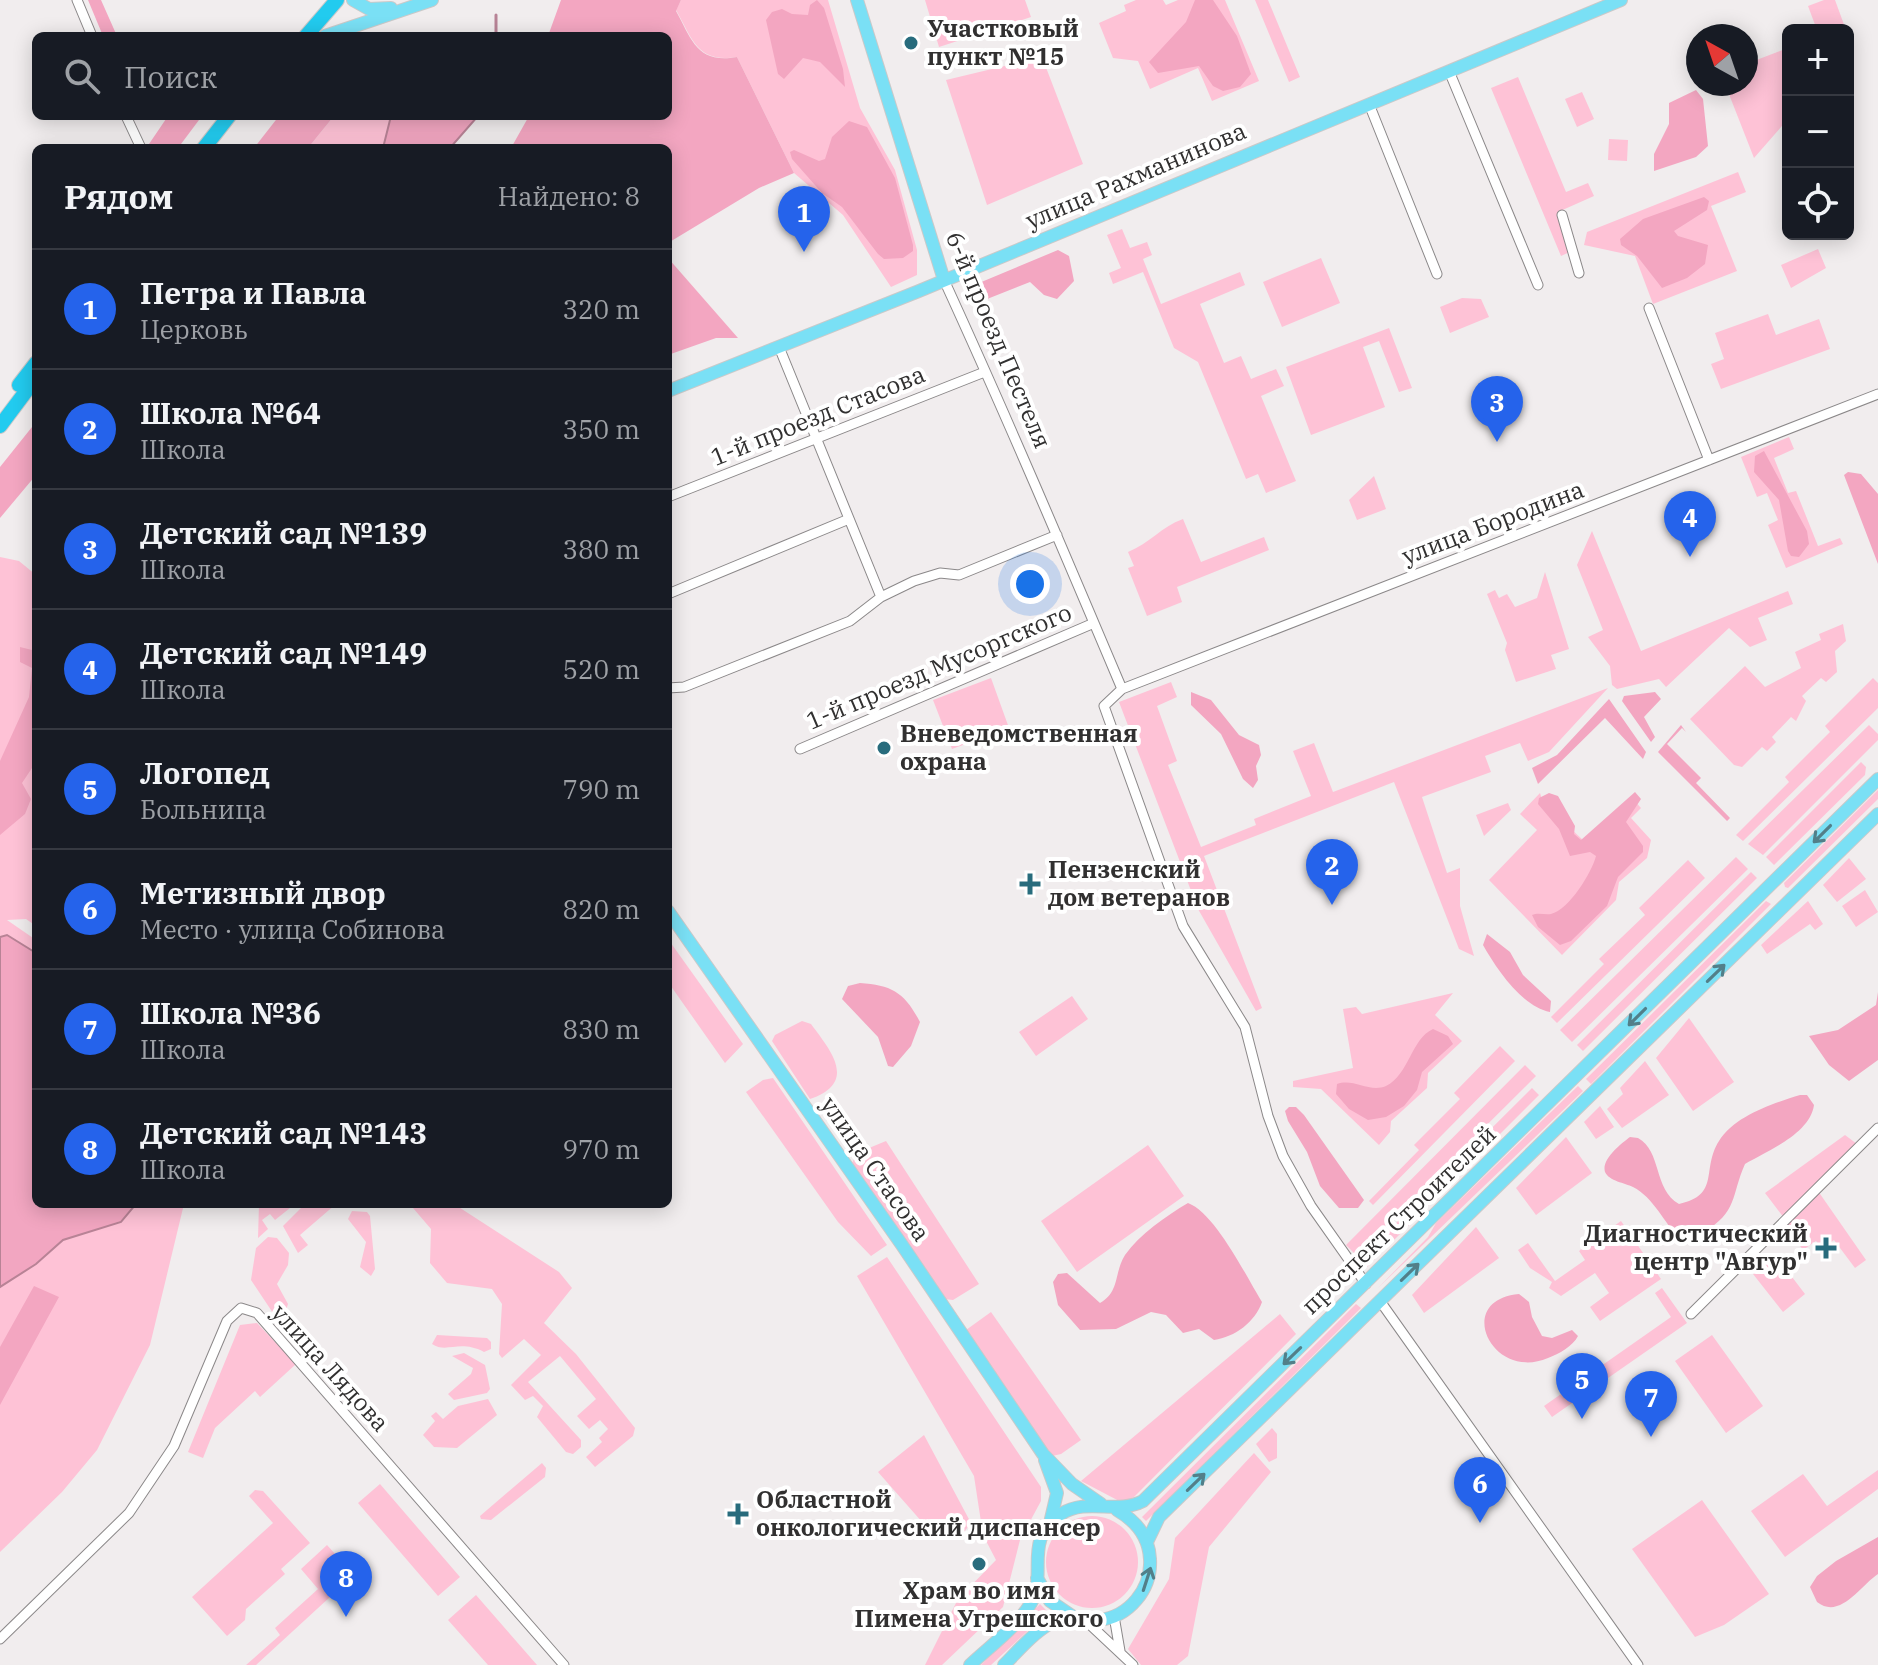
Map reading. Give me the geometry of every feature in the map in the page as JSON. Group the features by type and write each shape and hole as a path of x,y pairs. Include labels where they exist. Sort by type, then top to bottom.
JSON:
{"highway":[{"path":"297,32 324,0"},
{"path":"309,32 337,0"},
{"path":"207,144 226,120"},
{"path":"219,144 238,120"},
{"path":"0,411 32,368"},
{"path":"0,426 32,383"}],"main road":[{"path":"353,0 359,6 376,9 427,2"},
{"name":"6-й проезд Пестеля","path":"857,0 944,280"},
{"name":"улица Рахманинова","path":"672,389 1621,0"},
{"path":"337,32 427,2"},
{"name":"проспект Строителей","path":"1117,1510 1143,1501 1878,779"},
{"name":"проспект Строителей","path":"1147,1542 1159,1517 1878,814"},
{"path":"1771,884 1788,903"},
{"name":"улица Стасова","path":"672,917 902,1245 1043,1454 1072,1484 1104,1506"},
{"path":"1366,1284 1380,1301"},
{"name":"улица Стасова","path":"1043,1454 1057,1493 1049,1525"},
{"path":"970,1665 1029,1606 1037,1578 1037,1550 1049,1525 1073,1508 1104,1506 1117,1510 1135,1522 1147,1542 1151,1566 1143,1591 1126,1610 1114,1616 1079,1618 1040,1630 1004,1665"},
{"path":"1037,1578 1050,1601 1079,1618"}],"street":[{"path":"77,0 90,32"},
{"path":"1449,71 1538,285"},
{"path":"1369,104 1437,274"},
{"path":"128,120 139,144"},
{"path":"1562,215 1579,273"},
{"name":"6-й проезд Пестеля","path":"944,280 1122,689"},
{"path":"1649,308 1709,460"},
{"path":"779,347 881,597"},
{"name":"1-й проезд Стасова","path":"672,495 982,373"},
{"name":"улица Бородина","path":"1122,689 1878,394"},
{"path":"672,592 849,519"},
{"path":"672,688 684,687 850,621 881,597 925,577 959,575 1057,535"},
{"name":"1-й проезд Мусоргского","path":"800,749 1094,623"},
{"path":"1122,689 1104,706 1183,926 1245,1027 1268,1116 1283,1156 1311,1206 1366,1284"},
{"path":"1691,1314 1878,1128"},
{"path":"1380,1301 1638,1665"},
{"name":"улица Лядова","path":"0,1639 129,1513 174,1446 227,1321 241,1308 257,1313 564,1665"},
{"path":"1114,1616 1120,1651"},
{"path":"1079,1618 1133,1665"}],"shaded area":[{"path":"88,0 101,0 115,32 101,32"},
{"path":"561,0 681,0 676,11 698,48 713,57 737,57 794,173 759,188 672,241 672,144 513,144 527,120 672,120 672,32 549,32"},
{"path":"681,0 828,0 860,108 895,170 917,250 917,275 891,287 843,215 794,173 737,57 724,58 705,53 692,40 676,10"},
{"path":"817,0 824,8 843,69 845,87 820,62 803,58 784,79 778,74 766,20 772,12 782,9 792,14 808,15 810,5"},
{"path":"925,0 1025,0 1031,17 939,47"},
{"path":"1136,0 1163,0 1166,5 1178,0 1225,0 1259,81 1212,101 1198,68 1150,89 1138,61 1113,58 1099,23 1126,11 1124,5"},
{"path":"1195,0 1213,0 1237,36 1251,74 1240,87 1223,91 1213,86 1199,66 1158,73 1149,62 1186,22"},
{"path":"1255,0 1268,0 1300,77 1289,82"},
{"path":"1835,0 1844,24 1815,24 1808,6"},
{"path":"1782,50 1782,126 1754,158 1730,96 1758,96 1758,59"},
{"path":"1042,57 1083,164 987,205 946,80"},
{"path":"1518,77 1566,192 1588,183 1594,196 1558,212 1574,250 1561,256 1491,88"},
{"path":"1582,92 1594,119 1577,127 1565,99"},
{"path":"1686,95 1701,96 1708,146 1696,157 1654,171 1654,154 1669,124 1669,103"},
{"path":"165,120 199,120 181,144 149,144"},
{"path":"276,120 331,120 311,144 257,144"},
{"path":"331,120 390,120 384,144 311,144"},
{"path":"390,120 474,120 454,144 384,144"},
{"path":"849,121 867,127 895,178 913,245 913,251 903,258 884,259 878,254 842,207 822,193 792,159 790,152 794,150 819,161 825,159 832,137"},
{"path":"1609,139 1628,140 1627,161 1608,160"},
{"path":"1738,172 1746,192 1711,206 1737,271 1653,304 1635,256 1584,245 1587,232"},
{"path":"1704,197 1709,201 1707,210 1674,231 1678,236 1708,245 1705,264 1687,278 1662,288 1637,256 1621,245 1620,239 1643,219"},
{"path":"1122,229 1130,248 1147,242 1152,255 1143,259 1161,304 1240,272 1245,285 1200,304 1224,363 1241,356 1251,379 1276,369 1284,386 1261,396 1296,481 1266,493 1258,474 1246,479 1198,362 1174,348 1143,272 1113,284 1109,273 1121,268 1107,235"},
{"path":"1818,249 1826,268 1791,288 1781,265"},
{"path":"1058,250 1069,256 1074,281 1057,299 1044,295 1030,282 972,305 967,288"},
{"path":"1321,258 1340,303 1282,327 1263,282"},
{"path":"672,263 738,338 716,338 672,354"},
{"path":"1462,298 1481,299 1489,317 1450,333 1440,307"},
{"path":"1768,314 1776,335 1819,319 1830,349 1721,389 1711,364 1724,359 1715,333"},
{"path":"1389,328 1412,388 1399,392 1379,341 1363,347 1385,407 1311,435 1286,367"},
{"path":"32,427 32,480 0,518 0,467"},
{"path":"1789,437 1794,449 1774,458 1788,493 1796,491 1818,546 1840,538 1843,544 1786,568 1768,525 1778,520 1767,493 1757,497 1741,457"},
{"path":"1764,451 1807,531 1809,544 1799,557 1791,556 1788,551 1779,500 1754,472 1755,456"},
{"path":"1848,472 1861,474 1878,494 1878,564 1844,475"},
{"path":"1374,476 1386,509 1357,520 1349,500"},
{"path":"1183,519 1201,562 1264,537 1269,550 1177,587 1182,602 1147,616 1128,568 1134,566 1128,552"},
{"path":"1592,531 1641,651 1788,591 1793,604 1758,618 1767,640 1750,647 1729,628 1666,687 1659,679 1617,689 1612,685 1610,666 1588,637 1603,630 1577,565"},
{"path":"0,557 19,561 32,572 32,923 26,919 7,920 32,937 32,1208 183,1208 150,1345 97,1450 62,1492 0,1552"},
{"path":"1545,572 1569,649 1551,655 1556,669 1516,682 1505,650 1507,643 1487,594 1495,590 1499,598 1507,594 1515,607 1537,598"},
{"path":"1843,624 1846,641 1835,651 1837,672 1826,682 1821,678 1802,696 1806,701 1796,721 1791,717 1772,737 1776,742 1767,751 1762,747 1742,767 1734,765 1690,719 1745,666 1765,687 1801,668 1795,652 1821,640 1819,634"},
{"path":"20,647 32,650 32,668 20,662"},
{"path":"32,668 32,768 22,783 31,799 25,814 0,835 0,761 29,697"},
{"path":"991,678 1009,728 952,749 933,700"},
{"path":"1873,678 1878,683 1878,708 1743,841 1736,835 1789,782 1785,777 1830,732 1825,726"},
{"path":"1171,682 1177,697 1157,706 1177,761 1168,765 1201,847 1256,825 1254,819 1311,796 1293,751 1314,743 1333,792 1608,688 1549,752 1528,761 1520,743 1485,756 1491,772 1422,797 1447,873 1460,868 1460,906 1474,956 1459,949 1394,782 1204,856 1262,1008 1256,1011 1198,909 1119,702"},
{"path":"1191,692 1211,700 1239,735 1259,745 1258,780 1253,788 1243,779 1221,734 1191,705"},
{"path":"1655,692 1661,699 1644,717 1655,737 1651,742 1622,701 1624,696"},
{"path":"1609,699 1646,752 1643,759 1605,718 1538,784 1532,768 1557,755"},
{"path":"1681,725 1686,732 1682,728 1667,744 1701,778 1696,783 1730,818 1727,821 1658,752"},
{"path":"1869,725 1878,734 1878,740 1763,855 1748,844"},
{"path":"1861,762 1866,767 1865,775 1774,865 1766,857"},
{"path":"1878,790 1878,799 1788,888 1785,887 1784,883"},
{"path":"1635,792 1641,799 1626,822 1643,846 1643,852 1618,877 1607,906 1571,941 1560,945 1538,927 1532,915 1551,914 1565,906 1585,880 1596,856 1590,852 1570,856 1559,829 1538,804 1539,798 1549,793 1558,796 1575,826 1574,834 1581,840"},
{"path":"1540,793 1543,803 1584,841 1631,797 1641,808 1631,818 1651,840 1647,858 1619,882 1616,900 1562,955 1489,880 1537,830 1520,814"},
{"path":"1508,803 1511,810 1484,836 1476,815"},
{"path":"1736,857 1748,869 1572,1042 1560,1030"},
{"path":"1849,858 1866,879 1837,902 1823,885"},
{"path":"1688,860 1705,878 1557,1023 1551,1017 1604,964 1599,959 1645,915 1639,908"},
{"path":"1751,872 1757,878 1583,1051 1577,1045"},
{"path":"1865,890 1878,912 1856,927 1842,906"},
{"path":"1766,901 1771,904 1591,1084 1586,1079"},
{"path":"1808,901 1823,924 1815,930 1810,924 1767,954 1761,945"},
{"path":"1487,934 1510,952 1523,975 1551,1001 1550,1012 1530,1003 1503,975 1483,945"},
{"path":"7,935 32,951 32,1208 133,1208 121,1222 63,1240 36,1264 0,1287 0,937"},
{"path":"672,945 743,1044 725,1063 672,988"},
{"path":"860,983 896,992 909,1004 920,1022 911,1046 893,1067 888,1066 878,1037 842,999 848,986"},
{"path":"1878,992 1878,1060 1849,1081 1829,1065 1809,1036 1838,1030 1876,1005"},
{"path":"1453,993 1435,1015 1462,1041 1428,1073 1427,1088 1391,1121 1390,1132 1379,1145 1321,1089 1293,1087 1293,1081 1353,1068 1343,1009 1356,1007 1362,1014"},
{"path":"1072,996 1088,1019 1036,1056 1019,1032"},
{"path":"1689,1018 1734,1082 1693,1111 1656,1058"},
{"path":"802,1021 811,1024 836,1065 834,1084 810,1099 772,1041 775,1035"},
{"path":"1433,1029 1448,1036 1453,1044 1422,1072 1417,1090 1404,1106 1386,1117 1368,1120 1349,1109 1336,1094 1337,1084 1380,1088 1394,1081 1420,1041"},
{"path":"1500,1046 1515,1061 1373,1205 1369,1201 1419,1150 1414,1145 1460,1099 1454,1093"},
{"path":"1645,1061 1669,1095 1622,1128 1607,1109 1623,1094 1620,1088"},
{"path":"1525,1065 1536,1076 1356,1255 1346,1245"},
{"path":"773,1078 887,1245 871,1256 838,1222 746,1092 763,1080"},
{"path":"1578,1086 1583,1091 1378,1288 1428,1237 1436,1223"},
{"path":"1532,1088 1539,1095 1367,1267 1362,1266 1360,1259"},
{"path":"1807,1095 1814,1105 1805,1125 1745,1164 1728,1210 1714,1225 1694,1236 1679,1239 1647,1197 1633,1187 1610,1178 1605,1172 1606,1162 1613,1152 1630,1137 1638,1138 1651,1152 1671,1197 1679,1204 1692,1200 1705,1187 1714,1151 1734,1124 1755,1112"},
{"path":"1600,1106 1614,1127 1596,1139 1584,1122"},
{"path":"1296,1107 1304,1115 1364,1200 1358,1208 1339,1208 1320,1186 1307,1152 1288,1121 1285,1111"},
{"path":"1845,1135 1857,1144 1784,1218 1765,1193"},
{"path":"1566,1137 1592,1173 1536,1215 1516,1188"},
{"path":"886,1141 979,1284 953,1300 945,1299 852,1163 857,1153"},
{"path":"1148,1145 1184,1196 1077,1272 1041,1221"},
{"path":"1818,1191 1866,1260 1855,1268 1834,1240 1822,1248 1816,1241 1803,1250 1785,1225"},
{"path":"1188,1203 1209,1219 1219,1232 1262,1302 1249,1322 1237,1332 1214,1340 1199,1329 1183,1333 1166,1315 1151,1312 1116,1329 1080,1330 1058,1305 1053,1282 1058,1274 1067,1273 1100,1303 1111,1293 1122,1261 1131,1247 1154,1226"},
{"path":"259,1208 290,1208 275,1220 270,1214 262,1220 268,1229 258,1238"},
{"path":"301,1208 331,1208 300,1235 308,1245 298,1253 283,1226"},
{"path":"413,1208 460,1208 559,1272 572,1288 544,1323 576,1354 635,1428 633,1436 595,1467 586,1457 602,1442 599,1438 608,1429 600,1420 589,1429 577,1416 596,1399 560,1356 528,1382 581,1440 581,1447 573,1454 566,1452 537,1417 543,1406 533,1396 525,1400 511,1385 541,1355 524,1339 502,1358 499,1354 502,1304 492,1289 447,1283 430,1263 431,1229"},
{"path":"352,1211 367,1212 370,1216 375,1269 371,1276 360,1267 366,1242 348,1219"},
{"path":"1621,1221 1661,1279 1600,1321 1590,1307 1609,1293 1595,1273 1561,1296 1549,1288 1552,1282 1530,1268 1518,1250 1528,1243 1555,1281 1585,1260 1579,1251"},
{"path":"1476,1227 1499,1258 1424,1313 1412,1295"},
{"path":"268,1237 277,1238 289,1253 288,1265 277,1284 288,1304 281,1325 251,1280 256,1248"},
{"path":"1776,1256 1805,1294 1783,1312 1753,1274"},
{"path":"887,1257 1041,1487 1041,1501 1020,1540 1003,1607 942,1665 925,1665 958,1599 996,1560 983,1535 974,1476 857,1276"},
{"path":"34,1286 59,1297 0,1405 0,1347"},
{"path":"1662,1288 1687,1323 1552,1417 1544,1406 1671,1317 1655,1293"},
{"path":"1519,1294 1529,1302 1532,1317 1542,1336 1552,1338 1572,1330 1578,1336 1576,1340 1557,1354 1528,1362 1511,1359 1497,1350 1488,1337 1484,1323 1488,1310 1499,1299"},
{"path":"1356,1304 1361,1308 1146,1521 1142,1517"},
{"path":"991,1312 1081,1440 1061,1454 1052,1456 966,1330"},
{"path":"1280,1314 1296,1334 1134,1497 1121,1502 1081,1481"},
{"path":"257,1323 296,1364 260,1397 255,1391 215,1428 203,1458 188,1452 240,1325"},
{"path":"437,1335 487,1338 491,1349 484,1352 467,1347 438,1347 432,1344"},
{"path":"1712,1335 1763,1406 1726,1433 1675,1361"},
{"path":"464,1353 485,1365 490,1389 487,1393 454,1400 448,1394 471,1374 473,1368 452,1356"},
{"path":"488,1399 497,1415 457,1448 434,1447 423,1435 435,1421 431,1416 436,1412 443,1419 458,1406"},
{"path":"1272,1428 1277,1434 1277,1458 1269,1462 1256,1444"},
{"path":"924,1435 971,1523 964,1532 949,1517 930,1531 878,1472"},
{"path":"1254,1453 1271,1472 1209,1547 1188,1656 1177,1665 1141,1665 1128,1649 1169,1579 1175,1538"},
{"path":"542,1463 546,1468 545,1477 491,1520 481,1519 480,1516"},
{"path":"1878,1470 1878,1489 1785,1557 1751,1511 1803,1474 1827,1506"},
{"path":"380,1484 460,1577 438,1596 358,1503"},
{"path":"255,1490 263,1491 310,1543 281,1569 285,1574 246,1609 245,1620 227,1636 192,1597 273,1523 249,1496"},
{"path":"1702,1500 1769,1594 1724,1625 1695,1637 1632,1549"},
{"path":"1092,1516 1110,1519 1125,1529 1135,1544 1138,1562 1135,1580 1125,1595 1110,1605 1092,1608 1074,1605 1059,1595 1049,1580 1046,1562 1049,1544 1059,1529 1074,1519"},
{"path":"1878,1537 1878,1574 1842,1604 1834,1607 1817,1602 1810,1587 1817,1576 1836,1561"},
{"path":"327,1545 354,1575 256,1665 246,1665 280,1635 275,1628 318,1589 301,1569"},
{"path":"476,1595 537,1665 488,1665 448,1620"},
{"path":"1040,1604 1048,1612 991,1665 981,1665"}],"waterway":[{"path":"496,15 496,32"}],"place":[{"name":"Участковый пункт №15","path":"911,43"},
{"name":"Петра и Павла","path":"804,252"},
{"name":"Детский сад №139","path":"1497,442"},
{"name":"Детский сад №149","path":"1690,557"},
{"name":"Вневедомственная охрана","path":"884,748"},
{"name":"Пензенский дом ветеранов","path":"1030,884"},
{"name":"Школа №64","path":"1332,905"},
{"name":"Диагностический центр \"Авгур\"","path":"1826,1248"},
{"name":"Логопед","path":"1582,1419"},
{"name":"Школа №36","path":"1651,1437"},
{"name":"Областной онкологический диспансер","path":"738,1514"},
{"name":"Метизный двор","path":"1480,1523"},
{"name":"Храм во имя Пимена Угрешского","path":"979,1564"},
{"name":"Детский сад №143","path":"346,1617"}]}
